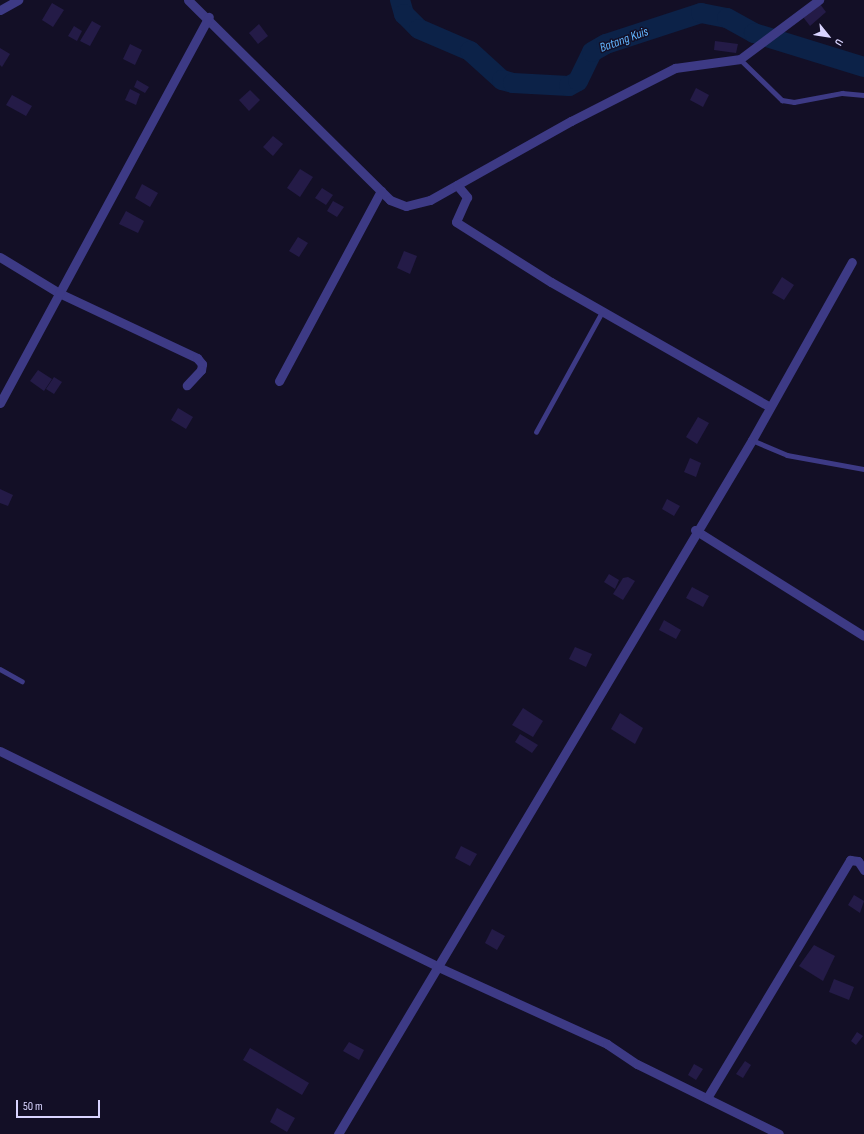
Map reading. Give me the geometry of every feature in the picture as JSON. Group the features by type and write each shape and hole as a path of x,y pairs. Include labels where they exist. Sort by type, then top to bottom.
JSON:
{"street":[{"path":"0,10 18,0"},
{"path":"188,0 209,17 381,191 397,204 406,206 430,200 571,121 675,68 740,59 782,26 819,0"},
{"path":"0,403 209,17"},
{"path":"457,185 467,197 456,222 603,310 770,406"},
{"path":"279,381 381,191"},
{"path":"0,257 59,293 201,361 200,374 187,385"},
{"path":"338,1134 436,966 600,696 695,530 752,440 852,262"},
{"path":"695,530 864,636"},
{"path":"0,751 436,966 549,1015 779,1134"},
{"path":"707,1098 850,860 858,861 864,870"}],"lane":[{"path":"740,59 782,100 794,102 842,93 864,95"},
{"path":"536,432 603,310"},
{"path":"752,440 788,455 864,470"},
{"path":"0,669 22,681"}],"building":[{"path":"52,3 64,10 53,27 42,20"},
{"path":"820,4 826,12 810,26 803,17"},
{"path":"92,21 101,26 90,46 80,41"},
{"path":"259,24 268,36 258,44 249,33"},
{"path":"74,26 82,31 77,41 68,36"},
{"path":"715,41 738,44 736,53 714,50"},
{"path":"130,44 142,50 135,65 123,59"},
{"path":"0,48 10,54 2,67 0,65"},
{"path":"137,80 149,87 145,93 134,87"},
{"path":"696,88 709,95 703,107 690,100"},
{"path":"130,89 140,94 136,105 125,100"},
{"path":"250,90 260,100 249,111 239,100"},
{"path":"12,95 32,106 26,116 6,105"},
{"path":"273,136 283,144 273,156 263,147"},
{"path":"300,169 313,177 300,197 287,188"},
{"path":"142,184 158,193 150,207 135,198"},
{"path":"322,188 333,195 326,205 315,198"},
{"path":"333,201 344,207 337,217 327,211"},
{"path":"126,211 144,221 138,233 119,224"},
{"path":"298,237 308,243 299,257 289,251"},
{"path":"404,251 417,256 410,274 397,268"},
{"path":"782,277 794,285 784,300 772,293"},
{"path":"38,370 52,379 44,391 30,381"},
{"path":"54,377 62,382 54,394 46,389"},
{"path":"178,408 193,417 186,429 171,420"},
{"path":"698,417 709,423 697,444 686,437"},
{"path":"690,458 701,463 696,477 684,472"},
{"path":"0,489 13,495 8,506 0,503"},
{"path":"667,499 680,506 674,516 662,509"},
{"path":"609,574 619,580 615,589 604,582"},
{"path":"628,577 635,581 623,600 613,594 623,578"},
{"path":"692,587 709,596 703,607 686,598"},
{"path":"664,620 681,630 676,639 659,630"},
{"path":"575,647 592,654 586,667 569,659"},
{"path":"523,708 543,721 533,737 512,725"},
{"path":"620,713 643,728 635,744 611,729"},
{"path":"520,734 538,745 532,753 515,742"},
{"path":"461,846 477,854 470,866 455,858"},
{"path":"854,895 864,901 860,913 848,905"},
{"path":"492,929 505,936 497,950 485,943"},
{"path":"814,945 835,956 823,981 799,966"},
{"path":"834,979 854,987 849,1000 829,992"},
{"path":"857,1032 863,1036 856,1045 851,1041"},
{"path":"349,1042 364,1050 359,1060 343,1051"},
{"path":"250,1048 309,1083 302,1095 243,1060"},
{"path":"745,1061 751,1065 743,1078 736,1074"},
{"path":"694,1064 703,1069 696,1080 688,1075"},
{"path":"277,1108 295,1118 287,1132 270,1122"}],"waterway":[{"name":"Batang Kuis","path":"400,0 404,14 419,29 470,51 502,80 513,83 569,86 578,81 592,52 606,44 701,13 727,18 754,33 864,67"}]}
